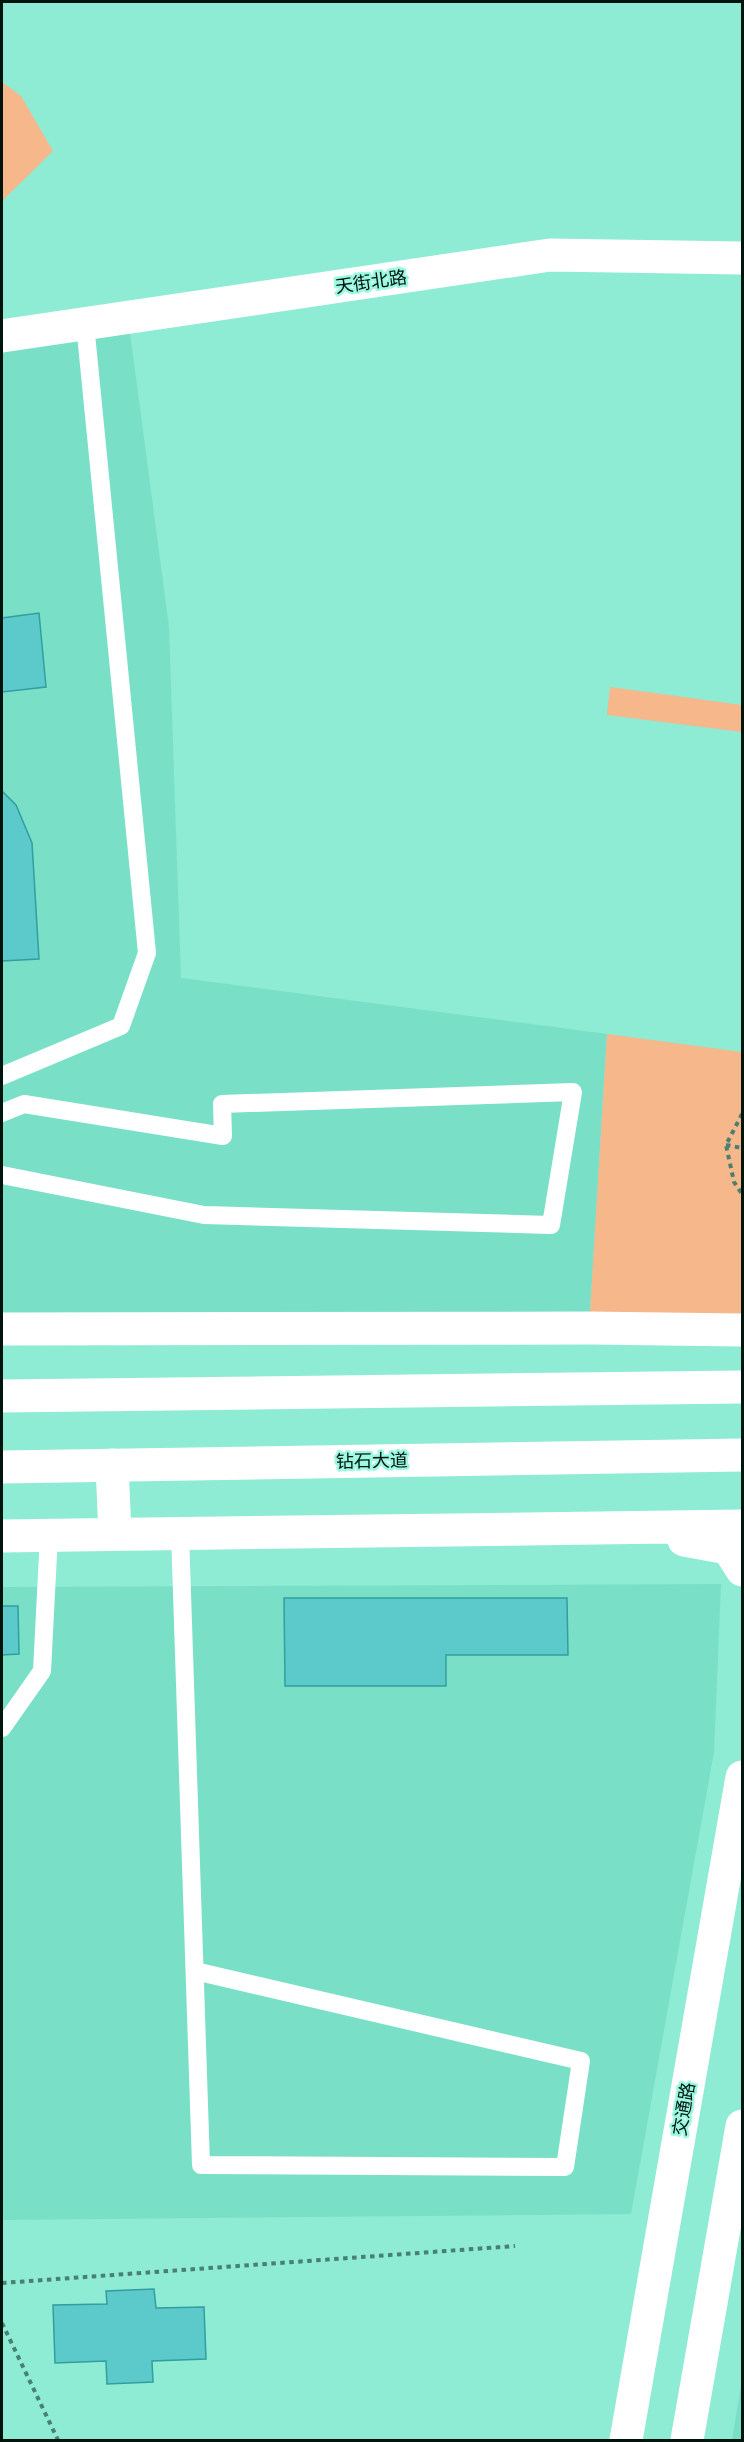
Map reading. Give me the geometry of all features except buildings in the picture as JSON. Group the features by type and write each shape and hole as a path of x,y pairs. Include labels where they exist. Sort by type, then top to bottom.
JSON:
{"main road":[{"name":"天街北路","path":"2,336 550,255 742,258"},
{"path":"685,1328 742,1322"},
{"path":"2,1329 685,1328 742,1330"},
{"path":"2,1396 742,1387"},
{"name":"钻石大道","path":"2,1467 742,1455"},
{"path":"112,1465 115,1534"},
{"path":"2,1536 742,1526"},
{"path":"617,1528 728,1548 742,1570"},
{"name":"交通路","path":"626,2440 742,1777"},
{"path":"687,2440 742,2127"}],"lane":[{"path":"2,1076 121,1026 147,953 85,324"},
{"path":"2,1113 24,1104 223,1136 222,1104 573,1092 551,1225 204,1215 2,1175"},
{"path":"180,1533 201,2165 565,2168 581,2061 195,1971"},
{"path":"2,1728 42,1671 49,1535"}],"path":[{"path":"742,1114 726,1145 734,1182 742,1194"},
{"path":"726,1145 742,1148"},
{"path":"2,2283 515,2246"},
{"path":"2,2323 58,2440"}],"shaded area":[{"path":"2,82 21,96 53,151 2,201"},
{"path":"128,317 169,627 181,978 607,1034 589,1328 2,1329 2,336"},
{"path":"610,687 742,705 742,732 607,715"},
{"path":"607,1034 742,1052 742,1322 589,1328"},
{"path":"721,1584 714,1752 631,2214 2,2220 2,1587"},
{"path":"742,2379 742,2440 732,2440"}]}
